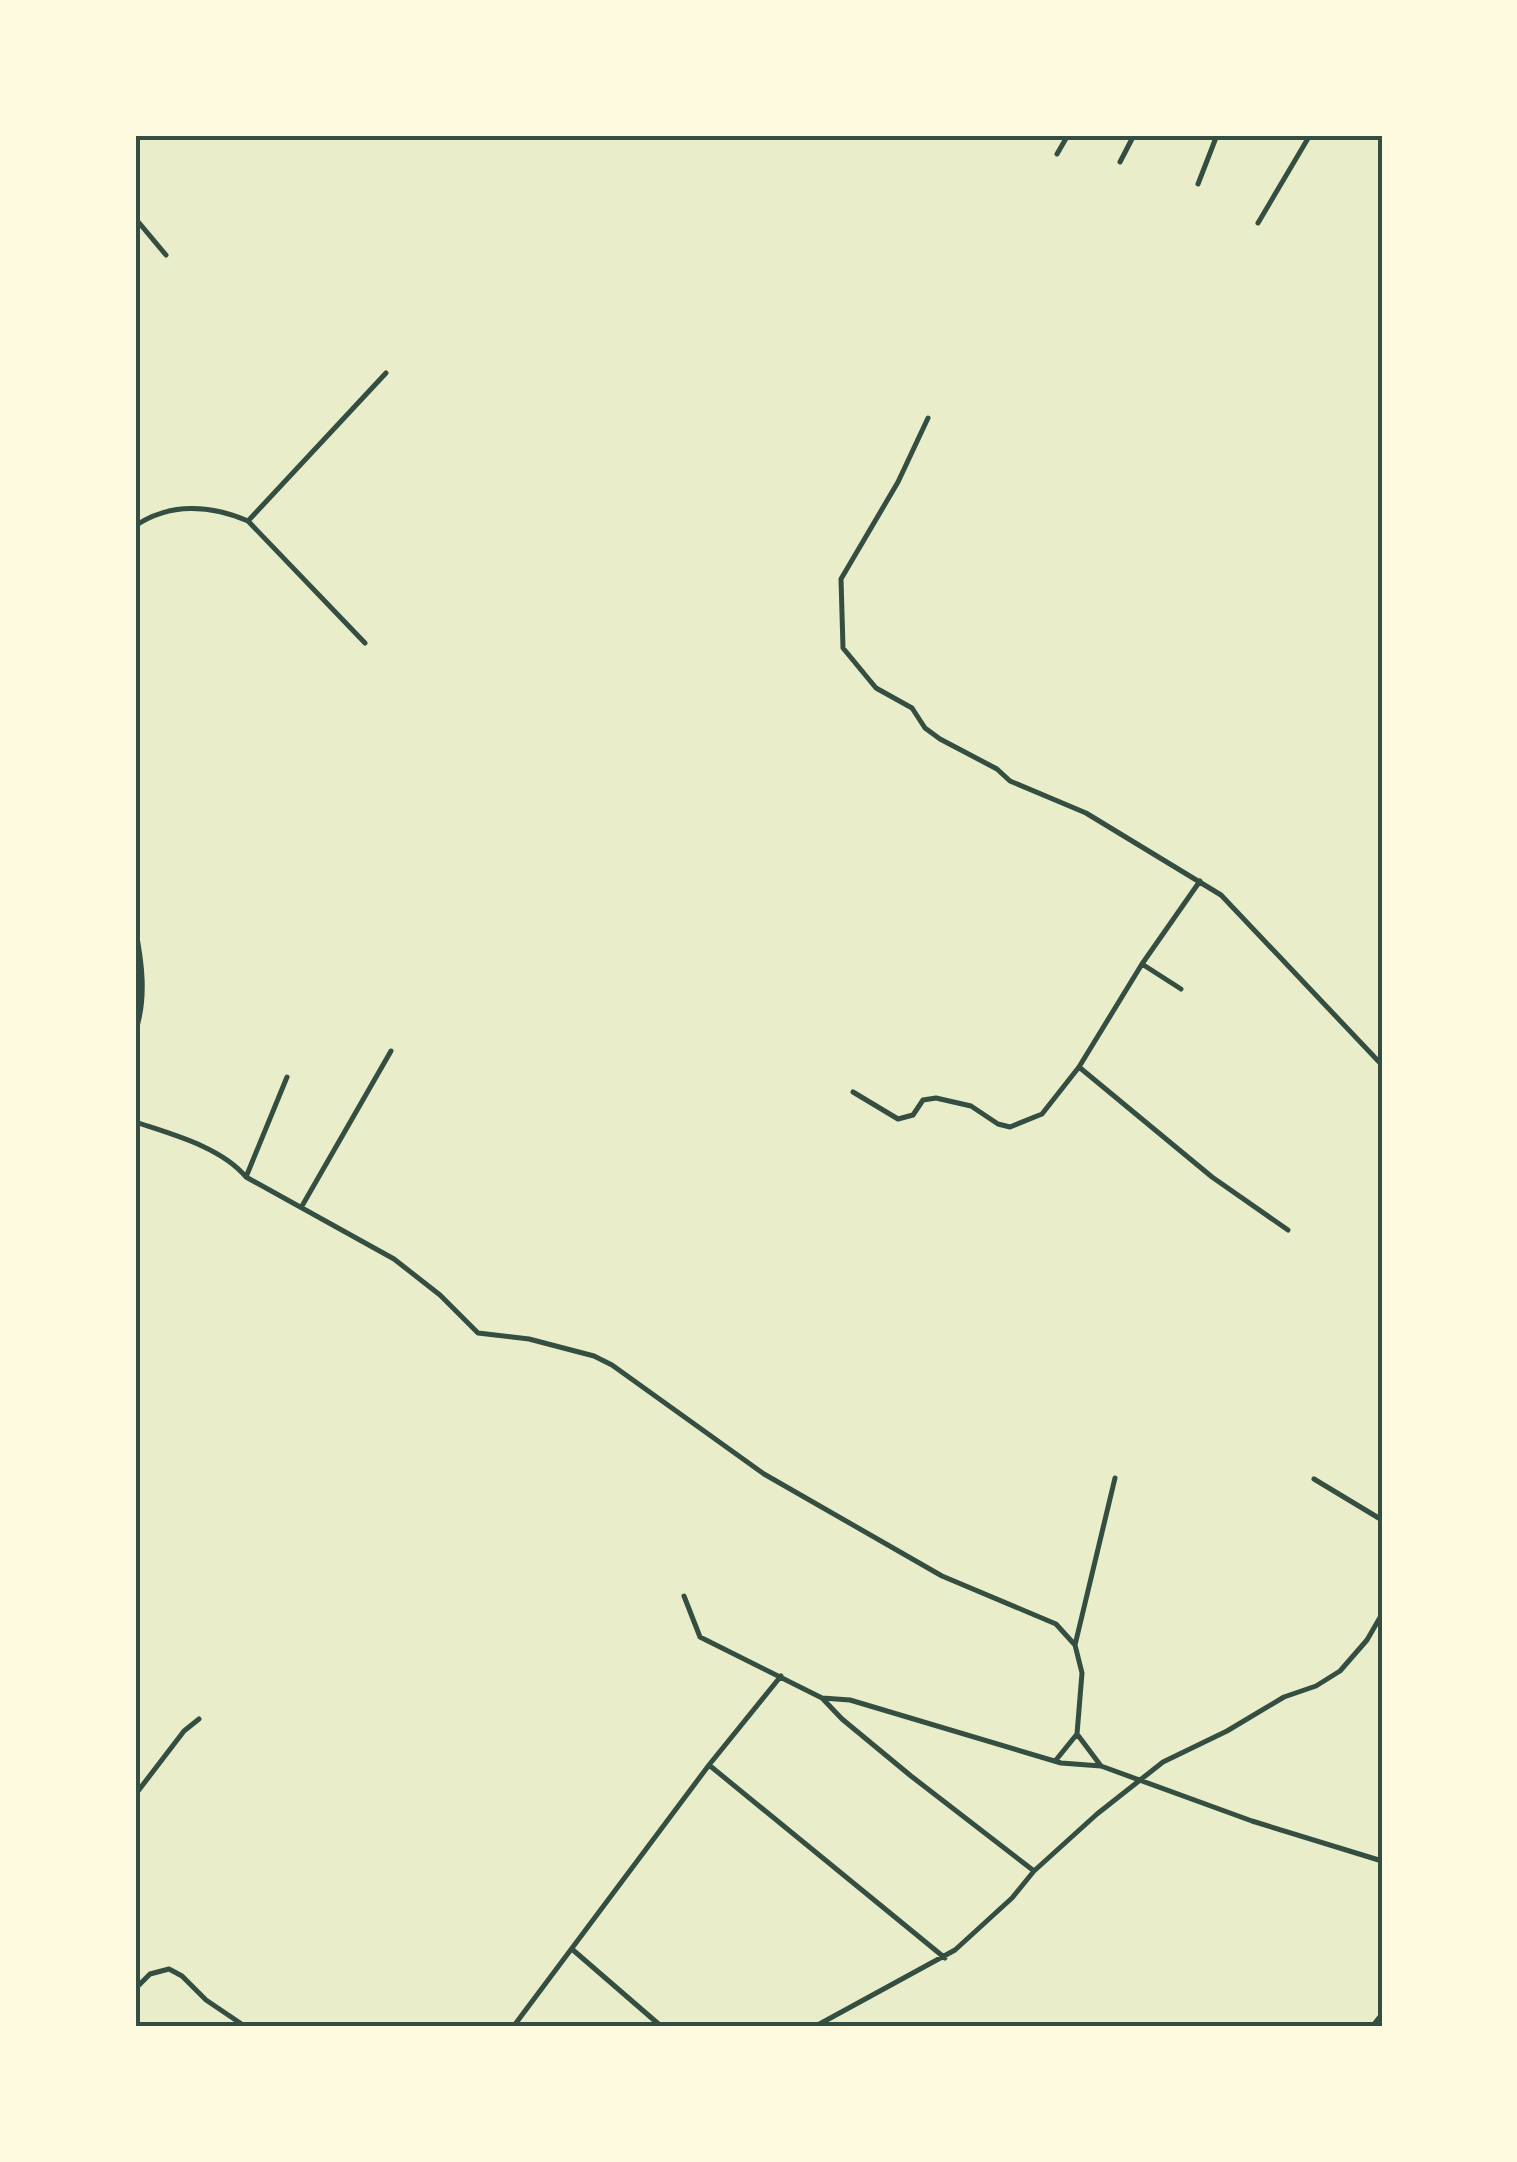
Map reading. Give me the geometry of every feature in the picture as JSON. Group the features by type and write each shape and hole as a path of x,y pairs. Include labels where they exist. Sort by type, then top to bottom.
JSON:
{"street":[{"path":"1058,154 1068,135"},
{"path":"1120,162 1134,135"},
{"path":"1198,184 1217,135"},
{"path":"1258,223 1310,135"},
{"path":"135,218 166,255"},
{"path":"248,522 386,373"},
{"path":"928,418 898,482 841,578 843,648 876,688 912,708 925,728 940,740 986,762 1010,781 1086,814 1221,895 1382,1065"},
{"path":"135,526 168,511 202,507 225,511 248,522 365,643"},
{"path":"853,1092 898,1119 913,1115 923,1100 936,1098 971,1106 998,1124 1016,1126 1042,1114 1078,1067 1200,881"},
{"path":"135,927 142,960 140,1018 135,1033"},
{"path":"1142,964 1182,989"},
{"path":"302,1206 391,1051"},
{"path":"1078,1067 1212,1178 1288,1230"},
{"path":"246,1177 287,1077"},
{"path":"135,1122 175,1135 230,1162 246,1177 394,1259 440,1295 478,1333 529,1339 594,1356 612,1365 764,1474 942,1576 1056,1624 1075,1644"},
{"path":"1056,1760 1077,1734 1082,1673 1075,1644 1115,1478"},
{"path":"1314,1479 1382,1520"},
{"path":"684,1596 700,1637 822,1698 842,1719 1034,1871"},
{"path":"814,2027 944,1958 1097,1814 1163,1762 1227,1731 1298,1689 1316,1686 1340,1671 1373,1632 1382,1614"},
{"path":"513,2027 709,1765 781,1676"},
{"path":"822,1698 850,1700 1056,1760 1101,1766 1252,1822 1382,1862"},
{"path":"135,1795 184,1731 198,1719"},
{"path":"1077,1734 1101,1766"},
{"path":"709,1765 944,1958"},
{"path":"573,1950 662,2027"},
{"path":"135,1989 150,1974 168,1969 246,2027"},
{"path":"1372,2027 1382,2014"}]}
